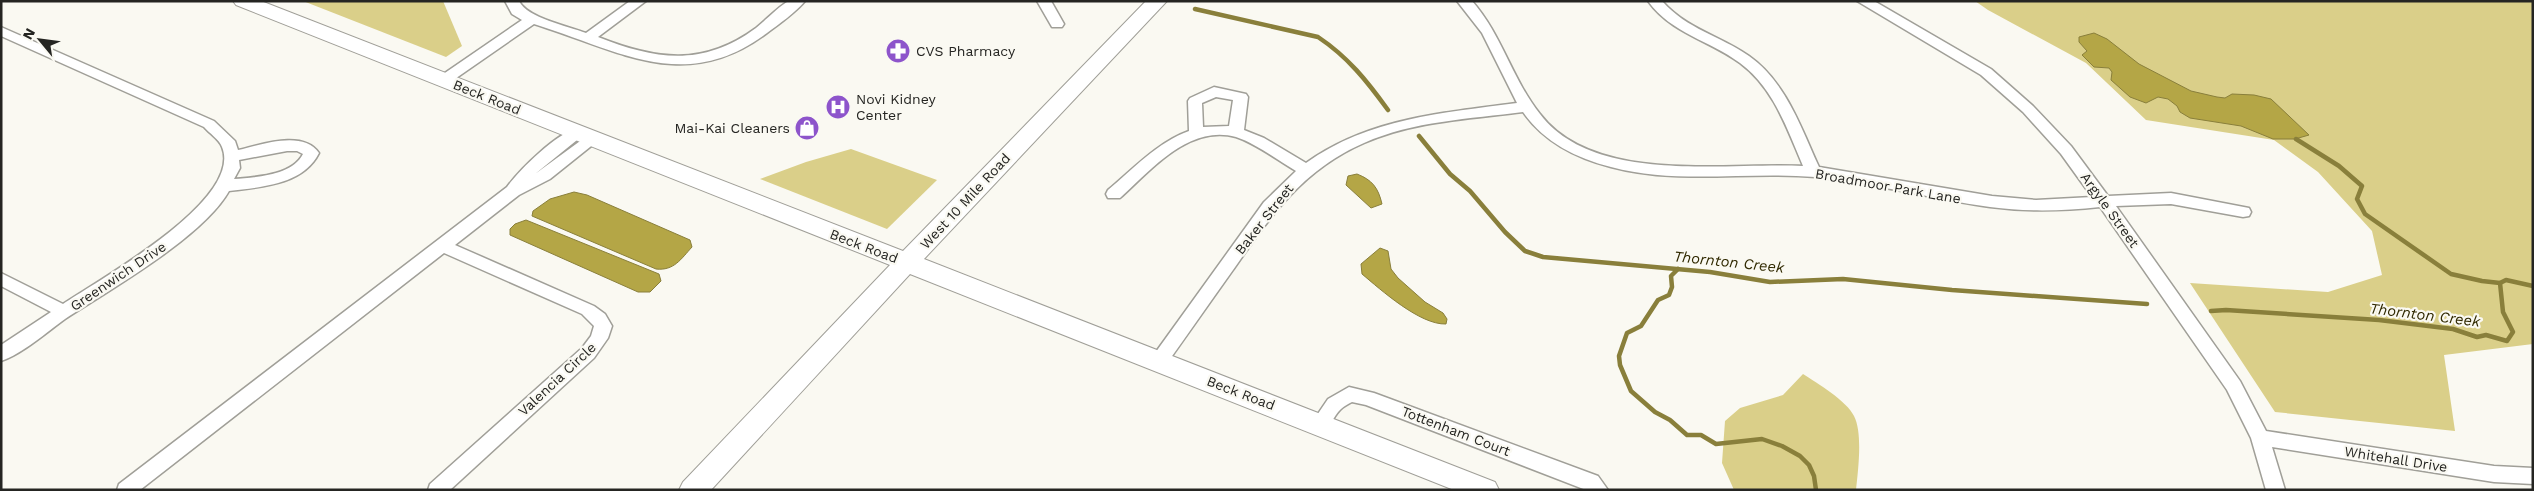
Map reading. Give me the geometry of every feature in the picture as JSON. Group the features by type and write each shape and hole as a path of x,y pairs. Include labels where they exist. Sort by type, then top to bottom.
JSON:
{"main road":[{"name":"Beck Road","path":"243,1 1485,490"},
{"name":"West 10 Mile Road","path":"693,490 1158,1"}],"street":[{"path":"512,1 517,11 533,18 650,60 676,63 700,60 733,48 798,1"},
{"path":"588,38 639,1"},
{"path":"1044,1 1057,24"},
{"name":"Broadmoor Park Lane","path":"1464,1 1476,14 1494,41 1533,118 1552,136 1604,161 1629,168 1682,173 1719,170 1813,172 1984,202 2024,205 2163,198 2209,204 2243,212"},
{"path":"1655,1 1682,26 1746,60 1760,73 1776,95 1813,172"},
{"name":"Argyle Street","path":"1864,1 1986,72 2028,110 2066,150 2234,386 2260,438 2276,490"},
{"path":"444,80 533,18"},
{"path":"1,31 209,124 226,136 232,148 233,156 292,145 304,146 311,153 308,162 293,172 282,176 224,186"},
{"path":"1196,132 1195,101 1214,92 1241,97 1236,132"},
{"name":"Baker Street","path":"1159,361 1270,206 1306,170 1323,158 1359,139 1390,128 1448,116 1526,107"},
{"path":"1114,194 1176,142 1196,132 1212,130 1236,132 1306,170"},
{"path":"126,490 513,191 539,179 585,136"},
{"name":"Greenwich Drive","path":"1,354 189,226 217,198 224,186 233,156"},
{"name":"Valencia Circle","path":"436,490 588,353 600,338 603,326 599,318 588,310 442,246"},
{"path":"1,279 65,312"},
{"name":"Tottenham Court","path":"1320,424 1334,404 1349,394 1368,398 1591,482 1599,490"},
{"name":"Whitehall Drive","path":"2260,438 2494,474 2533,476"}],"shaded area":[{"path":"303,1 443,1 462,46 446,57"},
{"path":"1975,1 2533,1 2533,344 2444,355 2455,431 2275,412 2190,283 2328,292 2382,275 2372,231 2318,172 2274,140 2146,120 2086,63 1988,10"},
{"path":"2094,33 2107,39 2139,64 2191,91 2225,98 2232,94 2254,95 2271,99 2309,135 2295,139 2273,139 2241,126 2190,118 2180,112 2177,106 2168,99 2158,97 2146,103 2130,97 2111,80 2112,72 2109,68 2094,67 2082,55 2087,51 2079,42 2079,37"},
{"path":"851,149 937,180 887,229 760,179 806,162"},
{"path":"1357,174 1374,185 1379,193 1382,204 1371,208 1346,185 1348,176"},
{"path":"574,192 587,195 690,240 692,247 681,260 672,266 656,269 532,216 533,211 550,199"},
{"path":"526,220 659,274 661,281 650,292 638,292 510,235 510,229 515,224"},
{"path":"1380,248 1388,251 1391,269 1398,278 1425,302 1443,313 1447,319 1446,324 1436,323 1413,313 1362,274 1361,264"},
{"path":"1803,374 1838,398 1854,416 1857,423 1859,442 1856,490 1734,490 1722,463 1725,421 1740,408 1783,395"}],"waterway":[{"name":"Thornton Creek","path":"1195,9 1318,37 1339,53 1356,70 1388,110"},
{"name":"Thornton Creek","path":"1419,136 1450,174 1470,191 1505,232 1525,251 1543,257 1678,269"},
{"path":"2296,139 2339,166 2362,186 2357,199 2365,214 2451,274 2500,283"},
{"name":"Thornton Creek","path":"1678,269 1710,272 1770,282 1843,279 1952,290 2147,304"},
{"path":"1678,269 1671,276 1672,287 1669,295 1658,300 1641,326 1627,333 1619,356 1620,365 1631,391 1655,412 1670,420 1687,435 1701,435 1716,444 1762,439 1782,446 1800,456 1809,465 1814,476 1816,490"},
{"name":"Thornton Creek","path":"2500,283 2506,280 2533,286"},
{"name":"Thornton Creek","path":"2211,311 2226,310 2379,320 2453,329 2477,337 2486,335 2507,341 2513,332 2503,312 2500,283"}],"place":[{"name":"CVS Pharmacy","path":"898,51"},
{"name":"Novi Kidney Center","path":"838,107"},
{"name":"Mai-Kai Cleaners","path":"807,128"}]}
